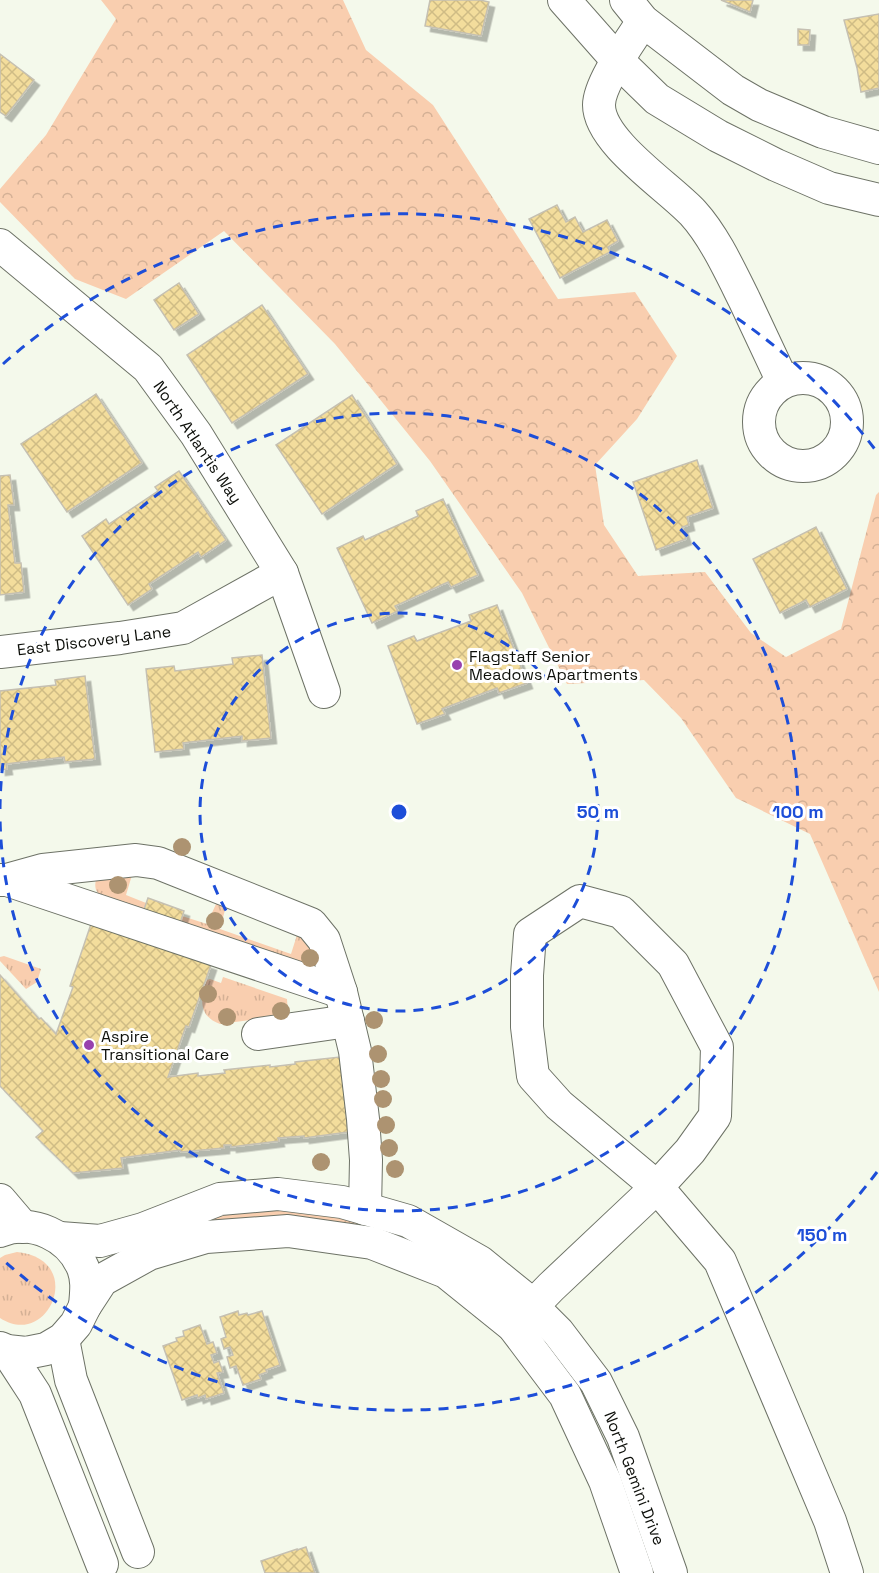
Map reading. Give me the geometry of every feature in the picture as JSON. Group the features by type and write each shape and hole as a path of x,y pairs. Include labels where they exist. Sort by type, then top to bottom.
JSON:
{"street":[{"path":"564,0 617,60 657,99 718,136 776,165 829,188 879,200"},
{"path":"783,382 716,245 694,215 674,194 616,143 601,115 599,105 602,91 617,60 634,10 733,90 759,105 824,132 879,148"},
{"name":"North Atlantis Way","path":"0,245 148,368 196,434 282,573 324,692"},
{"name":"East Discovery Lane","path":"0,652 183,628 282,573"},
{"path":"4,880 43,870 136,860 158,863 311,924 324,940 341,992 355,1051 366,1160 365,1209"},
{"path":"4,880 341,992"},
{"path":"523,1316 657,1187 690,1151 715,1116 717,1047 674,964 621,912 580,901 530,934 527,1027 533,1076 559,1105 657,1187 720,1262 830,1521 847,1573"},
{"path":"258,1034 348,1021"},
{"name":"North Gemini Drive","path":"12,1229 49,1232 60,1238 100,1241 143,1229 220,1199 278,1194 342,1202 408,1221 480,1262 522,1296 523,1316 565,1395 604,1481 637,1573"},
{"path":"0,1200 12,1229"},
{"name":"North Gemini Drive","path":"63,1339 76,1324 102,1280 149,1254 206,1237 288,1231 372,1243 446,1272 523,1316 558,1332 596,1382 622,1437 671,1573"},
{"path":"60,1238 74,1252 83,1268 87,1287 85,1306"},
{"path":"3,1349 26,1353 46,1349 63,1339 71,1380 138,1552"},
{"path":"3,1349 35,1394 102,1564"}],"green space":[{"path":"101,0 343,0 366,50 433,105 558,299 635,292 677,356 637,419 595,465 604,525 638,576 705,572 751,633 786,657 841,629 876,495 879,492 879,992 810,834 736,798 681,718 644,680 567,684 522,593 430,461 335,344 224,231 126,299 75,279 0,202 0,189 46,135 116,19"},
{"path":"132,875 126,895 146,903 143,911 110,900 96,890 96,880"},
{"path":"221,903 226,906 220,929 291,954 297,935 305,934 318,964 316,968 180,924 182,916 207,924 216,904"},
{"path":"4,956 41,969 37,982 26,989 0,961 0,957"},
{"path":"223,977 287,999 288,1015 220,1024 213,1021 204,1011 203,993 207,980 221,983"},
{"path":"270,1200 394,1230 332,1225 131,1243"},
{"path":"17,1252 38,1258 51,1270 55,1284 53,1300 45,1313 33,1322 18,1325 0,1318 0,1258"}],"building":[{"path":"430,0 489,2 481,36 425,26"},
{"path":"721,0 753,0 750,12"},
{"path":"879,14 879,88 861,92 844,20"},
{"path":"798,29 810,30 809,45 798,45"},
{"path":"0,54 34,80 6,116 0,112"},
{"path":"557,205 566,222 575,217 583,232 607,220 618,241 608,247 610,252 560,278 529,219"},
{"path":"179,283 199,314 174,330 154,300"},
{"path":"262,305 308,374 232,423 187,355"},
{"path":"96,394 142,463 67,512 21,444"},
{"path":"352,395 397,464 322,514 276,445"},
{"path":"697,460 713,508 687,517 689,525 682,527 686,539 656,550 633,482"},
{"path":"179,471 226,540 201,557 198,552 149,584 152,589 128,605 82,536 106,519 109,524 158,491 155,487"},
{"path":"10,475 14,505 8,505 15,563 21,563 24,592 0,595 0,476"},
{"path":"443,499 478,575 451,587 448,582 395,606 398,611 372,623 337,548 363,536 365,540 418,516 416,511"},
{"path":"816,527 847,589 810,607 806,600 780,613 753,559"},
{"name":"Flagstaff Senior Meadows Apartments","path":"497,605 527,683 499,693 497,688 442,709 445,714 417,724 388,646 414,636 417,641 471,621 469,615"},
{"path":"262,655 271,738 242,741 242,736 183,743 184,749 155,752 146,669 174,666 175,671 233,664 232,658"},
{"path":"85,676 95,759 65,762 64,757 6,764 7,769 0,770 0,691 56,685 55,680"},
{"name":"Aspire Transitional Care","path":"148,898 184,911 171,951 211,965 168,1077 198,1073 198,1076 225,1073 224,1070 270,1065 270,1067 340,1057 348,1132 304,1138 304,1136 278,1138 279,1141 231,1147 231,1145 224,1145 224,1148 181,1152 180,1150 121,1158 123,1168 73,1173 36,1137 43,1131 0,1086 0,975 39,1019 41,1018 56,1034 73,987 70,986 91,924 134,938"},
{"path":"238,1311 239,1315 247,1313 248,1315 262,1311 280,1365 259,1375 261,1379 243,1385 236,1366 230,1368 227,1357 233,1355 230,1347 224,1349 221,1339 226,1337 220,1317"},
{"path":"200,1325 207,1344 213,1342 217,1353 211,1355 214,1363 219,1361 223,1372 217,1373 224,1393 206,1399 205,1395 198,1398 197,1395 182,1400 163,1346 184,1336 183,1331"},
{"path":"306,1547 315,1573 265,1573 261,1561"}],"place":[{"name":"Flagstaff Senior Meadows Apartments","path":"457,665"},
{"name":"Aspire Transitional Care","path":"89,1045"}]}
